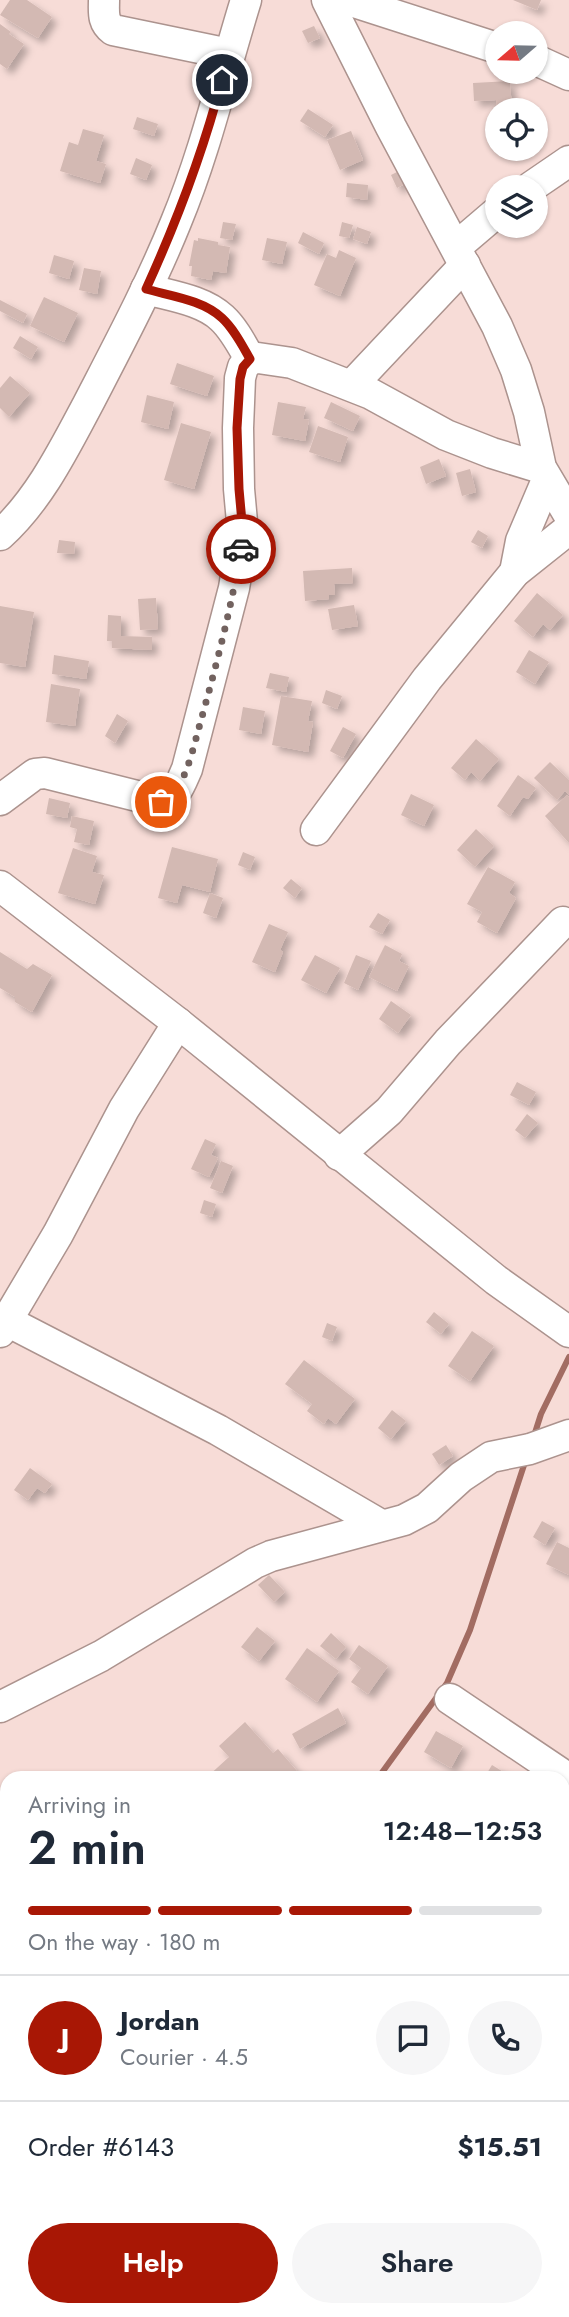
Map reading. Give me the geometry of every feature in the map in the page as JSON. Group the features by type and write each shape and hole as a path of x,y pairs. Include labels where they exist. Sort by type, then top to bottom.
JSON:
{"street":[{"path":"104,0 104,16 107,25 113,30 229,54"},
{"path":"0,535 25,509 66,444 146,289 181,209 208,132 246,0"},
{"path":"327,0 497,327 516,370 544,474 569,514"},
{"path":"348,0 485,44"},
{"path":"548,65 569,75"},
{"path":"548,175 569,161"},
{"path":"352,385 485,227"},
{"path":"146,289 213,311 233,331 250,359"},
{"path":"0,800 28,778 45,773 161,802 169,800 174,794 187,769 234,588 243,533 237,428 240,379 243,367 250,359 292,363 352,385 446,435 544,474"},
{"path":"515,572 544,474"},
{"path":"316,830 427,679 515,572 569,529"},
{"path":"0,886 178,1023 521,1299 569,1332"},
{"path":"340,1155 388,1111 447,1042 563,922"},
{"path":"178,1023 124,1109 58,1234 3,1326 218,1430 381,1525"},
{"path":"3,1700 101,1656 255,1563 271,1556 404,1520 427,1508 461,1477 491,1457 530,1449 569,1435"},
{"path":"450,1699 557,1771"}],"building":[{"path":"10,0 27,0 52,17 38,38 0,15"},
{"path":"513,0 541,0 537,10"},
{"path":"0,24 24,44 7,69 0,64"},
{"path":"314,26 320,38 308,43 302,31"},
{"path":"473,83 510,84 511,98 485,98 485,100 474,101"},
{"path":"308,109 333,125 325,137 300,121"},
{"path":"137,117 158,124 154,136 133,129"},
{"path":"83,129 104,135 96,161 106,164 100,183 60,171 69,142 78,145"},
{"path":"351,131 363,160 340,170 327,140"},
{"path":"136,158 152,165 146,180 130,174"},
{"path":"401,170 407,183 397,188 391,175"},
{"path":"347,183 368,185 367,200 346,197"},
{"path":"223,222 236,224 232,240 220,238"},
{"path":"342,222 353,225 349,238 339,236"},
{"path":"357,227 371,232 367,244 353,239"},
{"path":"303,232 324,243 319,254 298,243"},
{"path":"198,238 230,247 226,273 213,271 211,280 191,276 192,266 189,266 194,240 198,241"},
{"path":"267,238 287,242 282,264 262,260"},
{"path":"339,250 356,258 340,296 314,285 327,254 336,258"},
{"path":"54,255 74,261 69,279 49,273"},
{"path":"84,268 101,271 97,294 79,290"},
{"path":"44,297 78,313 64,342 30,326"},
{"path":"0,300 27,314 23,323 0,311"},
{"path":"20,336 38,347 31,359 13,348"},
{"path":"177,363 214,376 207,396 170,384"},
{"path":"10,376 30,393 9,417 0,408 0,388"},
{"path":"147,395 174,402 168,429 141,422"},
{"path":"278,402 306,407 303,419 309,420 305,441 272,435"},
{"path":"331,402 360,416 353,431 324,418"},
{"path":"181,423 211,432 194,489 164,480"},
{"path":"318,426 348,437 340,462 309,452"},
{"path":"439,459 446,476 426,484 420,467"},
{"path":"470,469 476,492 462,496 456,473"},
{"path":"478,530 488,536 482,548 471,542"},
{"path":"59,540 75,542 74,554 57,553"},
{"path":"352,568 353,583 334,584 335,595 329,595 329,599 305,601 303,571"},
{"path":"537,593 563,615 550,630 543,624 533,637 514,621"},
{"path":"156,598 158,629 140,630 138,599"},
{"path":"354,605 358,626 332,630 328,609"},
{"path":"0,606 34,612 25,667 0,663"},
{"path":"108,615 121,616 121,636 152,637 152,650 112,648 112,641 107,641"},
{"path":"529,650 549,662 535,684 516,672"},
{"path":"54,655 89,661 86,679 52,674"},
{"path":"270,673 289,677 286,692 266,688"},
{"path":"51,684 80,689 75,726 46,722"},
{"path":"326,690 342,696 337,709 322,703"},
{"path":"281,696 312,701 308,721 313,722 308,752 272,745"},
{"path":"243,707 265,711 261,734 239,730"},
{"path":"117,714 128,721 115,743 105,736"},
{"path":"343,727 356,734 343,758 330,751"},
{"path":"476,739 499,759 480,781 471,772 465,780 451,768"},
{"path":"550,762 569,780 569,795 565,791 557,800 534,778"},
{"path":"518,775 536,788 528,799 523,797 510,816 497,806"},
{"path":"411,794 434,805 424,826 401,815"},
{"path":"567,795 569,797 569,843 545,816"},
{"path":"49,798 70,803 67,818 46,814"},
{"path":"72,816 94,821 89,845 74,842 77,829 70,827"},
{"path":"476,829 494,846 475,867 457,850"},
{"path":"172,847 218,859 210,892 182,885 177,903 158,898"},
{"path":"73,848 97,856 92,872 104,875 95,904 58,893"},
{"path":"243,852 255,857 250,870 238,865"},
{"path":"488,867 515,882 509,893 516,898 497,933 477,922 482,912 467,904"},
{"path":"291,879 302,888 295,898 283,888"},
{"path":"210,893 223,898 216,918 203,913"},
{"path":"378,913 390,920 382,934 369,927"},
{"path":"269,924 288,932 275,972 252,962"},
{"path":"385,945 402,954 399,961 409,966 397,991 369,977"},
{"path":"0,952 27,969 33,964 52,975 32,1012 15,1002 15,997 0,988"},
{"path":"315,955 340,968 326,993 301,980"},
{"path":"356,955 371,961 358,990 344,983"},
{"path":"391,1001 411,1015 398,1033 379,1019"},
{"path":"517,1082 536,1092 529,1105 510,1095"},
{"path":"527,1114 538,1123 525,1138 515,1130"},
{"path":"205,1139 216,1144 211,1155 218,1158 209,1177 191,1169"},
{"path":"221,1161 233,1166 222,1193 210,1188"},
{"path":"204,1200 216,1204 212,1217 200,1213"},
{"path":"434,1312 449,1324 441,1334 426,1322"},
{"path":"327,1323 337,1327 332,1341 322,1337"},
{"path":"472,1331 494,1346 470,1381 448,1366"},
{"path":"304,1360 355,1399 336,1424 328,1418 324,1424 307,1411 312,1404 285,1384"},
{"path":"392,1410 406,1421 391,1439 378,1428"},
{"path":"446,1445 453,1456 439,1465 432,1454"},
{"path":"30,1468 52,1484 45,1493 37,1488 28,1500 14,1490"},
{"path":"542,1521 555,1528 545,1545 533,1537"},
{"path":"557,1542 569,1548 569,1575 546,1564"},
{"path":"269,1575 285,1592 274,1602 258,1585"},
{"path":"257,1627 275,1641 259,1661 241,1647"},
{"path":"331,1633 346,1647 336,1659 320,1646"},
{"path":"359,1645 388,1666 368,1694 351,1682 361,1668 349,1659"},
{"path":"307,1648 339,1671 317,1702 285,1679"},
{"path":"338,1708 346,1723 300,1749 292,1734"},
{"path":"245,1722 273,1753 278,1749 297,1771 214,1771 229,1757 219,1746"},
{"path":"436,1731 463,1746 451,1768 424,1752"},
{"path":"492,1765 502,1771 488,1771"}],"waterway":[{"path":"533,1439 541,1414 569,1357"},
{"path":"383,1771 447,1683 470,1630 526,1459"}],"way so far":[{"path":"161,802 169,800 174,794 187,769 222,640 241,549"}],"route":[{"path":"222,80 208,132 176,222 146,289 213,311 233,331 250,359 243,367 240,379 237,428 243,533 241,549"}]}
